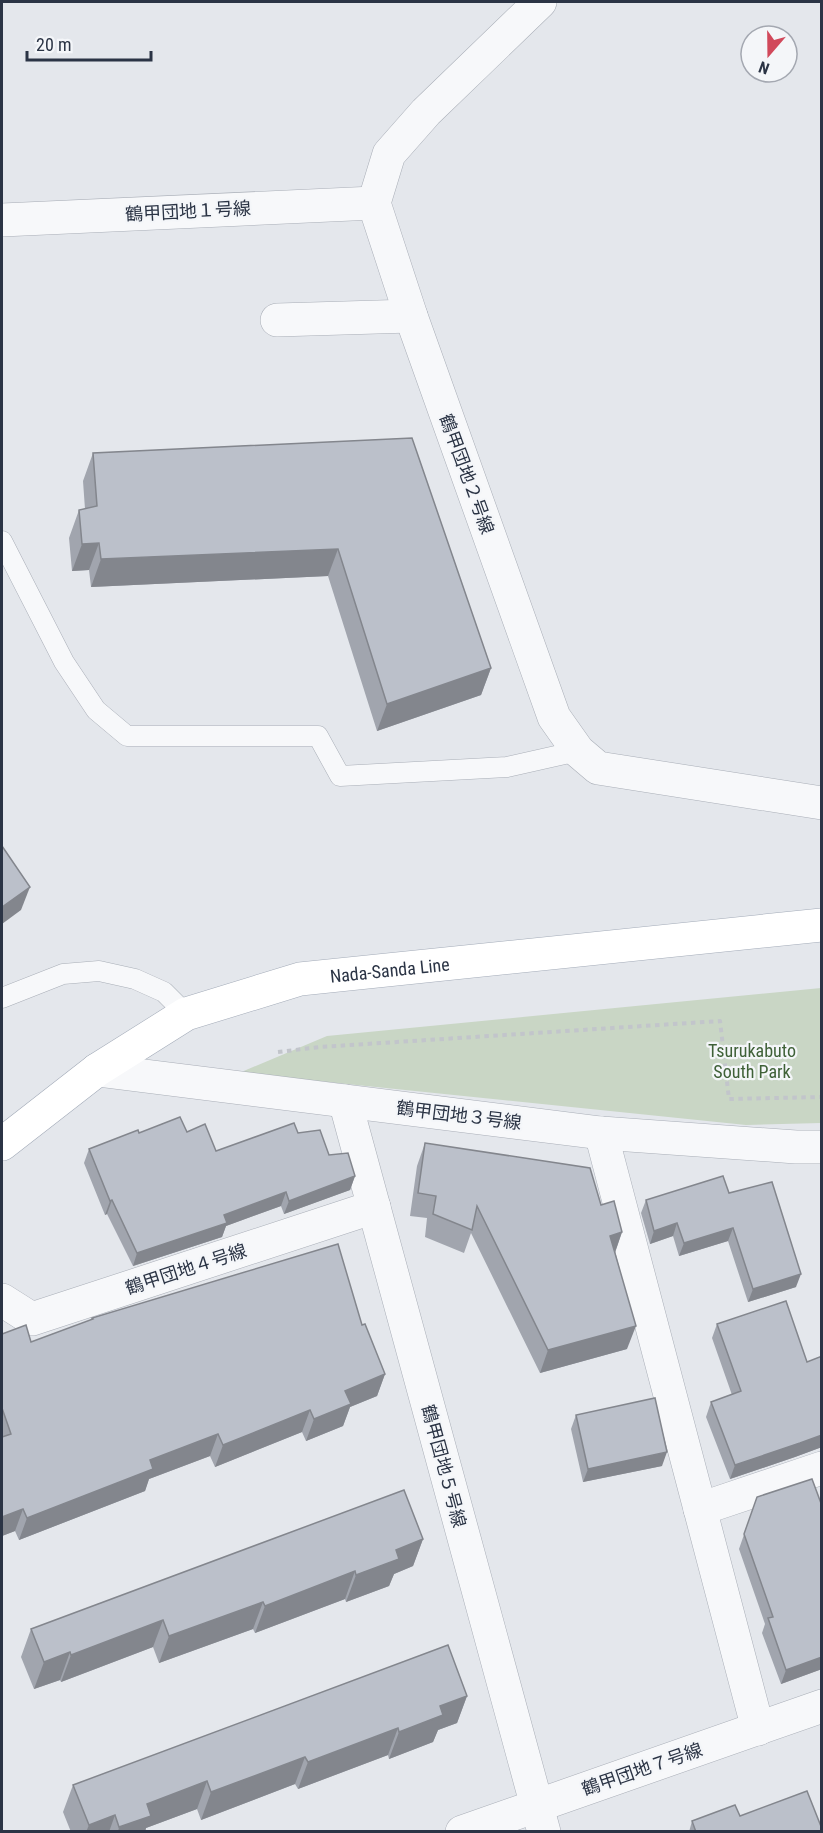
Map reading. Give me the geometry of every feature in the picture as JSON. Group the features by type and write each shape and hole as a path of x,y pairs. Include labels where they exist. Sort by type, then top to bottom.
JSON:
{"main road":[{"name":"Nada-Sanda Line","path":"2,1144 97,1070 186,1014 300,979 822,925"}],"street":[{"path":"374,203 389,154 426,112 540,2"},
{"name":"鶴甲団地１号線","path":"2,220 374,203"},
{"name":"鶴甲団地２号線","path":"374,203 411,315 555,717 578,751 598,768 822,803"},
{"path":"277,320 411,315"},
{"name":"鶴甲団地３号線","path":"97,1070 601,1133 796,1148 822,1147"},
{"name":"鶴甲団地５号線","path":"345,1101 540,1819"},
{"path":"601,1133 758,1729"},
{"name":"鶴甲団地４号線","path":"2,1300 32,1319 374,1207"},
{"path":"700,1509 822,1468"},
{"name":"鶴甲団地７号線","path":"462,1832 540,1819 758,1729 822,1706"}],"lane":[{"path":"2,541 64,662 96,710 127,736 318,736 340,776 507,766 578,751"},
{"path":"2,998 63,974 99,971 135,979 164,992 186,1014"}],"path":[{"path":"275,1053 320,1047 720,1021 729,1099 822,1098"}],"green space":[{"name":"Tsurukabuto South Park","path":"821,988 821,1123 746,1125 239,1073 327,1036"}],"building":[{"path":"412,438 491,668 387,704 338,549 101,559 99,543 82,544 79,510 97,506 93,453"},
{"path":"2,846 30,887 2,907"},
{"path":"180,1117 187,1132 205,1124 216,1151 294,1123 298,1133 320,1130 329,1155 348,1153 355,1176 289,1201 286,1192 224,1215 227,1223 137,1253 112,1200 110,1201 89,1149"},
{"path":"425,1143 590,1168 601,1205 614,1201 622,1232 610,1236 636,1326 548,1350 477,1206 472,1230 433,1214 436,1196 418,1193"},
{"path":"723,1176 729,1193 772,1182 801,1274 753,1289 733,1228 684,1243 677,1223 654,1231 646,1200"},
{"path":"338,1244 362,1325 365,1324 385,1374 345,1391 351,1404 314,1419 310,1410 223,1445 218,1434 150,1460 153,1469 27,1518 23,1509 2,1517 2,1437 11,1434 2,1408 2,1334 26,1325 31,1342 92,1318"},
{"path":"786,1301 807,1362 822,1356 822,1435 735,1465 711,1402 741,1391 717,1324"},
{"path":"655,1398 667,1452 588,1469 576,1415"},
{"path":"812,1479 822,1506 822,1657 786,1670 768,1618 773,1617 744,1534 757,1497"},
{"path":"404,1490 423,1539 396,1550 399,1559 356,1575 355,1571 265,1606 263,1602 169,1636 163,1620 71,1655 70,1652 44,1662 31,1629"},
{"path":"448,1645 467,1696 440,1706 443,1715 399,1732 398,1728 308,1762 305,1757 211,1792 207,1781 147,1804 151,1816 119,1827 115,1815 89,1825 73,1785"},
{"path":"807,1791 822,1832 696,1832 692,1821 735,1805 740,1816"}]}
